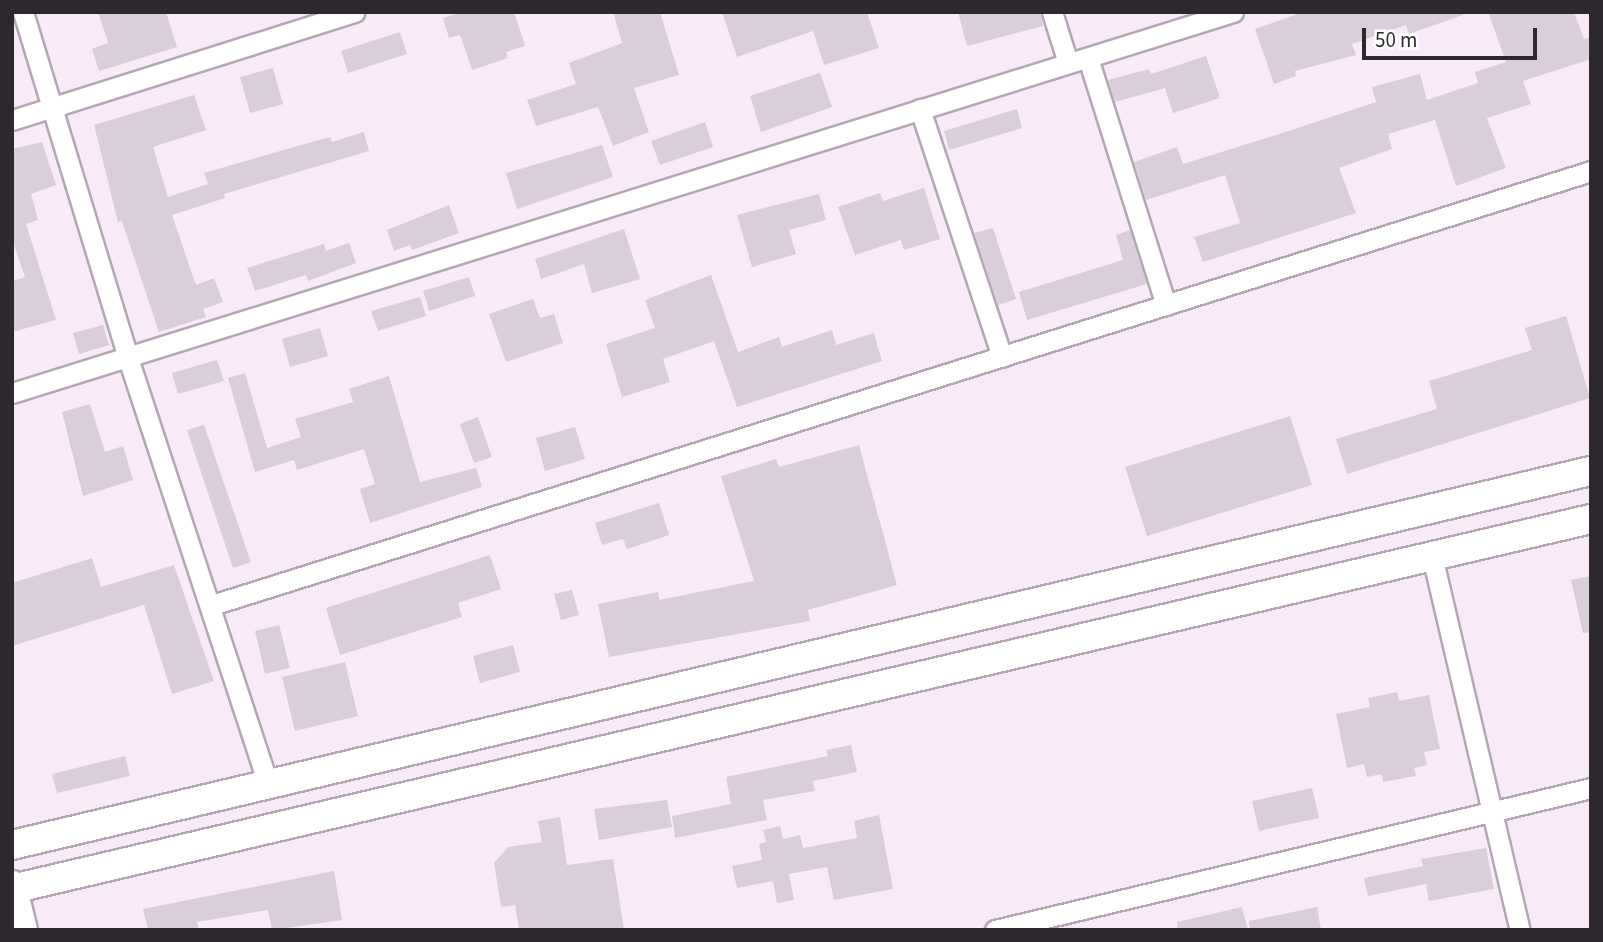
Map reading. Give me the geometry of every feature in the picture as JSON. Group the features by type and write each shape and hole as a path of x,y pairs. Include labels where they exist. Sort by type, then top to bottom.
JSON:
{"main road":[{"path":"12,845 1591,471"},
{"path":"23,930 13,888 1591,519"}],"street":[{"path":"23,12 127,355 212,605 268,785"},
{"path":"12,120 354,12"},
{"path":"1052,12 1068,63"},
{"path":"12,393 1233,12"},
{"path":"1088,58 1166,305"},
{"path":"920,108 1002,357"},
{"path":"212,605 1591,171"},
{"path":"1432,556 1520,930"},
{"path":"995,930 1591,788"}],"building":[{"path":"98,12 166,12 177,47 99,71 92,49 108,43"},
{"path":"462,12 514,12 525,46 506,52 508,58 472,70 460,35 449,38 443,18"},
{"path":"613,12 660,12 679,75 634,88 649,132 613,146 598,107 536,126 527,100 576,84 569,63 622,43"},
{"path":"722,12 867,12 879,48 824,65 813,31 737,57"},
{"path":"958,12 1040,12 1043,26 967,46"},
{"path":"1303,12 1463,12 1463,15 1409,34 1406,25 1352,44 1356,55 1295,71 1296,76 1274,84 1255,29"},
{"path":"1488,12 1574,12 1584,39 1591,37 1591,59 1523,81 1531,104 1487,118 1506,168 1456,186 1435,120 1388,134 1392,149 1339,168 1356,213 1203,262 1194,237 1240,223 1225,175 1146,200 1134,162 1177,147 1183,164 1376,102 1372,87 1420,74 1427,100 1478,83 1475,72 1506,62"},
{"path":"400,32 407,54 348,73 341,51"},
{"path":"1206,56 1220,98 1173,113 1165,88 1115,102 1108,80 1149,69 1151,74"},
{"path":"273,68 283,104 250,113 240,77"},
{"path":"820,73 832,107 761,132 750,96"},
{"path":"194,95 206,130 153,147 168,197 208,184 204,173 330,137 332,142 364,132 369,151 224,194 225,198 172,215 196,285 214,278 223,302 203,309 206,317 159,332 122,221 118,222 94,125"},
{"path":"1017,109 1022,128 949,150 944,131"},
{"path":"705,122 713,147 660,165 651,141"},
{"path":"42,142 56,185 31,194 38,220 26,224 56,320 12,332 12,281 25,277 12,239 12,149"},
{"path":"602,145 613,177 517,209 506,173"},
{"path":"924,188 940,239 904,250 901,240 855,255 838,207 880,193 883,201"},
{"path":"819,194 826,220 789,230 796,254 752,267 737,215"},
{"path":"449,205 459,233 412,250 410,245 394,251 387,230"},
{"path":"993,228 1016,299 998,305 974,233"},
{"path":"624,229 640,279 592,293 584,264 541,279 535,259"},
{"path":"1130,230 1147,284 1027,320 1019,292 1123,260 1116,235"},
{"path":"349,243 356,263 308,281 306,275 255,291 247,268 324,244 326,251"},
{"path":"711,275 738,352 779,337 782,347 832,330 836,345 874,333 882,361 737,407 714,341 663,359 670,382 622,397 606,344 655,328 645,300"},
{"path":"469,277 475,296 429,311 423,291"},
{"path":"420,297 426,316 378,331 371,311"},
{"path":"533,299 540,318 554,314 563,343 506,362 489,314"},
{"path":"1566,316 1590,398 1347,474 1336,439 1437,409 1429,381 1532,350 1525,328"},
{"path":"103,325 109,345 79,354 73,333"},
{"path":"320,328 328,356 290,367 282,339"},
{"path":"217,360 224,381 178,394 172,373"},
{"path":"245,373 267,448 301,437 295,419 353,402 349,389 389,376 420,482 476,468 482,487 370,523 360,489 375,484 364,449 297,470 294,460 255,472 228,378"},
{"path":"90,404 105,452 123,446 133,480 83,496 62,412"},
{"path":"1290,416 1312,485 1147,536 1125,467"},
{"path":"478,417 492,457 474,463 460,424"},
{"path":"204,425 251,562 233,568 187,430"},
{"path":"575,427 585,459 545,471 536,438"},
{"path":"859,445 897,585 808,610 810,621 609,657 598,604 658,592 659,600 754,581 721,476 776,459 779,467"},
{"path":"659,503 669,535 627,549 623,539 602,545 595,523"},
{"path":"490,555 501,589 458,603 462,617 340,655 326,608"},
{"path":"92,558 101,587 174,565 214,681 172,694 144,605 12,646 12,583"},
{"path":"1591,576 1591,632 1583,633 1571,580"},
{"path":"572,590 579,615 561,620 554,594"},
{"path":"279,625 290,668 265,674 255,631"},
{"path":"513,645 520,672 480,683 473,656"},
{"path":"345,662 358,716 295,731 282,677"},
{"path":"1397,692 1399,701 1429,695 1440,749 1424,752 1427,765 1414,768 1416,776 1383,782 1382,774 1367,777 1364,764 1347,768 1336,714 1370,707 1368,698"},
{"path":"851,745 857,772 813,781 815,791 763,800 767,820 675,838 672,816 731,804 726,777 828,756 826,750"},
{"path":"125,756 130,776 57,793 52,774"},
{"path":"1312,788 1319,818 1259,831 1252,801"},
{"path":"667,800 672,827 599,840 594,809"},
{"path":"879,815 893,889 834,900 827,867 789,874 794,900 777,903 773,881 737,888 732,866 762,860 759,844 766,842 763,830 780,826 783,839 800,835 803,848 857,838 854,821"},
{"path":"560,817 567,865 613,859 624,930 519,929 515,905 501,907 494,863 508,847 542,842 538,821"},
{"path":"1486,848 1494,889 1429,901 1426,884 1368,896 1364,878 1423,866 1421,859"},
{"path":"334,871 342,920 272,930 268,910 197,922 199,930 148,930 143,909"},
{"path":"1242,907 1248,930 1178,930 1177,922"},
{"path":"1317,907 1321,930 1250,930 1249,921"}]}
